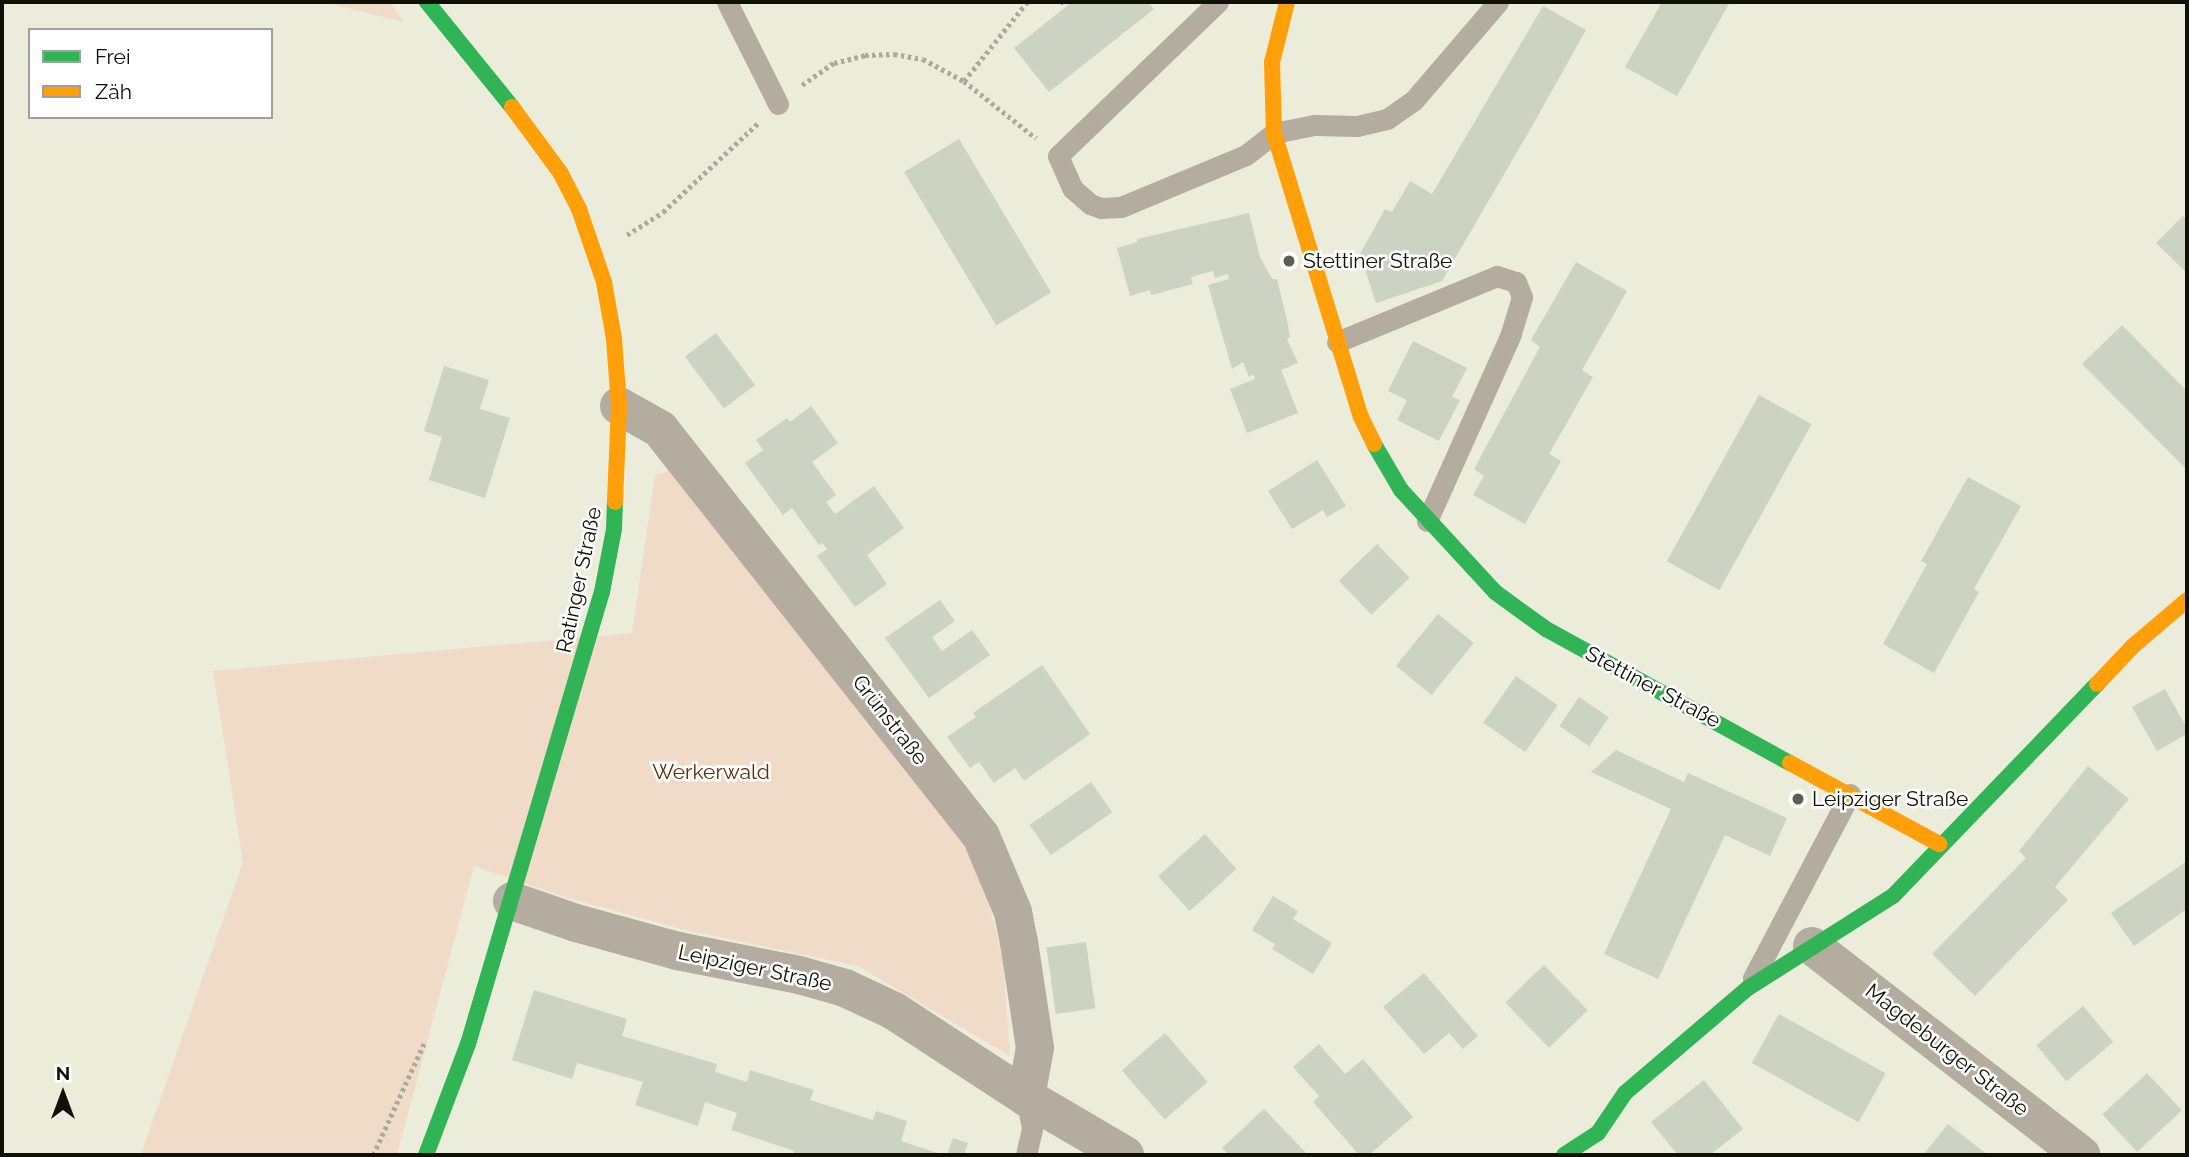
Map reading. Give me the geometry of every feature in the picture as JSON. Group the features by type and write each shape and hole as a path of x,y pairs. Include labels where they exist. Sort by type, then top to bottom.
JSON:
{"street":[{"name":"Ratinger Straße","path":"426,1155 467,1050 602,592 614,529 619,407 614,339 596,254 579,209 560,172 531,130 428,2"},
{"name":"Stettiner Straße","path":"1287,2 1272,62 1274,133 1361,417 1380,455 1427,522 1495,592 1546,629 1939,844"},
{"name":"Grünstraße","path":"619,407 660,429 981,836 1013,912 1019,942 1035,1048 1026,1097"},
{"path":"1574,1153 1598,1133 1625,1093 1645,1074 1748,988 1893,896 1939,844 2133,646 2187,600"},
{"name":"Leipziger Straße","path":"512,901 576,923 678,951 799,975 845,988 894,1011 1026,1097 1125,1155"},
{"name":"Magdeburger Straße","path":"1812,946 2081,1155"}],"lane":[{"path":"727,2 778,104"},
{"path":"1218,2 1058,156 1066,177 1079,195 1090,204 1113,208 1237,159 1274,133 1314,125 1357,126 1387,118 1414,100 1498,2"},
{"path":"1337,342 1497,276 1516,282 1522,297 1511,334 1427,522"},
{"path":"1748,988 1850,794"},
{"path":"1026,1097 1032,1128 1026,1155"}],"path":[{"path":"964,81 1027,2"},
{"path":"596,254 663,212 778,104 814,75 834,63 865,55 894,54 923,59 964,81 1058,156"}],"green space":[{"path":"323,2 390,2 404,22"},
{"name":"Werkerwald","path":"677,468 976,854 1003,959 1010,1056 858,966 681,929 565,897 474,866 397,1155 141,1155 243,862 213,671 632,633 655,475"}],"building":[{"path":"1072,2 1148,2 1154,9 1049,92 1014,48"},
{"path":"1662,2 1730,2 1677,96 1625,67"},
{"path":"1543,6 1586,30 1531,128 1442,281 1376,303 1360,254 1385,209 1392,212 1410,181 1432,194"},
{"path":"959,139 1051,292 996,325 904,172"},
{"path":"1249,213 1260,257 1272,279 1277,279 1290,337 1287,339 1298,363 1281,370 1298,413 1247,433 1230,389 1255,379 1253,374 1249,377 1243,362 1232,369 1208,285 1229,279 1228,274 1215,278 1213,271 1191,277 1193,284 1151,295 1150,290 1130,296 1117,248 1137,242 1137,239"},
{"path":"2183,216 2187,220 2187,273 2156,243"},
{"path":"1576,262 1627,291 1582,370 1593,377 1549,454 1561,461 1525,524 1473,495 1484,476 1474,469 1540,347 1531,340"},
{"path":"2122,325 2187,391 2187,470 2082,364"},
{"path":"716,333 755,385 724,408 685,356"},
{"path":"1413,341 1467,368 1452,397 1460,400 1439,441 1397,420 1407,400 1388,391"},
{"path":"444,366 489,380 480,409 510,418 485,498 429,480 442,437 424,431"},
{"path":"1759,395 1811,424 1719,590 1667,561"},
{"path":"811,406 838,443 812,462 836,495 826,502 835,514 874,486 904,528 867,555 887,584 855,607 817,556 827,549 822,543 819,545 792,508 783,515 745,463 763,450 756,440 787,418 790,422"},
{"path":"1317,460 1346,506 1327,517 1323,510 1292,529 1268,491"},
{"path":"1968,477 2021,506 1974,589 1979,592 1934,673 1883,644 1927,564 1921,561"},
{"path":"1377,544 1410,578 1372,615 1339,581"},
{"path":"940,600 955,621 932,637 942,651 972,630 990,655 929,698 885,638"},
{"path":"1438,614 1474,643 1432,695 1396,666"},
{"path":"1042,665 1090,734 1024,781 1015,768 994,783 979,762 970,768 947,737 976,717 973,713"},
{"path":"1516,676 1558,705 1525,752 1483,723"},
{"path":"2165,689 2187,728 2187,734 2157,751 2132,707"},
{"path":"1579,697 1609,717 1589,746 1559,726"},
{"path":"1616,750 1684,782 1688,773 1787,818 1770,856 1725,835 1658,979 1604,954 1671,809 1591,772"},
{"path":"2088,766 2129,799 2055,887 2068,900 1975,996 1932,954 2026,858 2019,851"},
{"path":"1091,782 1112,812 1051,855 1030,825"},
{"path":"1205,834 1236,869 1190,911 1158,876"},
{"path":"2187,861 2187,909 2134,946 2111,913"},
{"path":"1273,896 1298,911 1293,919 1332,943 1313,974 1272,949 1275,944 1252,930"},
{"path":"1086,942 1095,1008 1056,1014 1046,948"},
{"path":"1544,965 1588,1010 1549,1048 1505,1003"},
{"path":"1424,973 1478,1036 1463,1049 1449,1033 1424,1054 1383,1007"},
{"path":"534,990 627,1019 622,1036 717,1064 715,1072 747,1082 750,1070 814,1090 810,1100 873,1120 876,1111 907,1121 901,1141 944,1155 793,1155 794,1151 731,1130 737,1113 705,1102 698,1126 635,1105 643,1082 577,1063 572,1079 512,1060"},
{"path":"2083,1006 2113,1042 2066,1081 2036,1045"},
{"path":"1779,1014 1886,1073 1859,1122 1752,1063"},
{"path":"1165,1033 1208,1082 1165,1119 1122,1070"},
{"path":"1319,1044 1345,1074 1363,1059 1413,1117 1369,1155 1359,1155 1313,1102 1319,1096 1293,1067"},
{"path":"2147,1073 2182,1110 2137,1152 2102,1115"},
{"path":"1704,1080 1743,1129 1710,1155 1678,1155 1651,1122"},
{"path":"1264,1109 1308,1155 1229,1155 1222,1148"},
{"path":"1948,1124 1988,1155 1923,1155"},
{"path":"953,1138 968,1143 964,1155 947,1155"}],"traffic: fast":[{"path":"427,2 512,107"},
{"path":"1374,444 1401,490 1495,592 1546,629 1790,763"},
{"path":"426,1155 468,1044 602,592 614,529 615,502"},
{"path":"1564,1155 1598,1133 1625,1093 1748,988 1893,896 2097,684"}],"traffic: slow":[{"path":"1287,2 1272,62 1274,133 1361,417 1374,444"},
{"path":"512,107 560,172 579,209 604,282 614,339 619,406 615,502"},
{"path":"2097,684 2133,646 2187,600"},
{"path":"1790,763 1939,844"}],"place":[{"name":"Stettiner Straße","path":"1289,261"},
{"name":"Leipziger Straße","path":"1798,799"}]}
